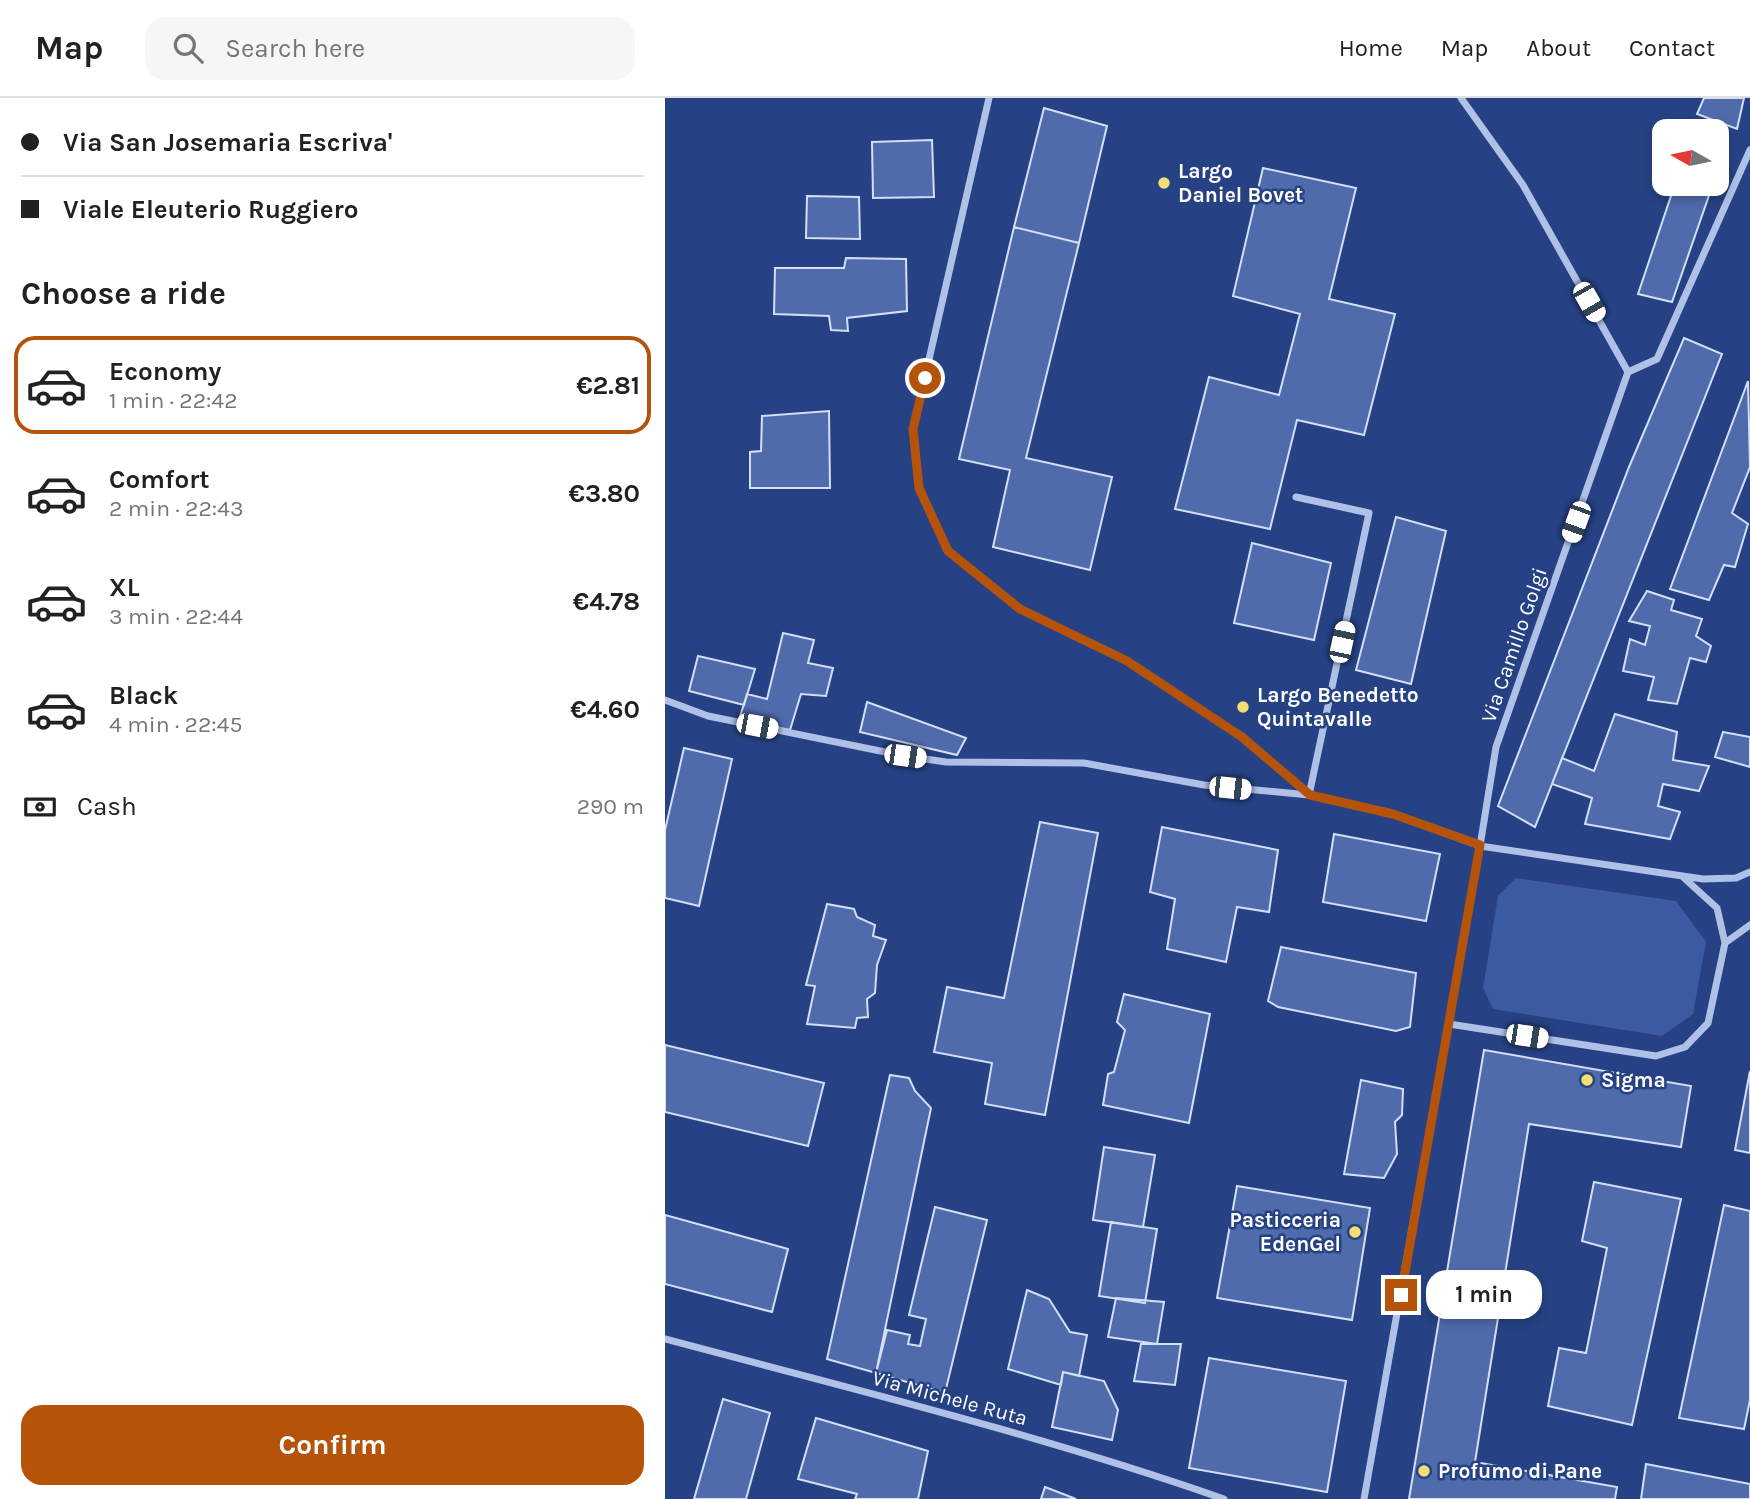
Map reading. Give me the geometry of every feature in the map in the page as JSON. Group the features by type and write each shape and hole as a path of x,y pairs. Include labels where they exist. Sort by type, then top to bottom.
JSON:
{"street":[{"path":"989,98 913,429 919,488 942,539 948,551 1020,609 1127,661 1242,737 1310,795"},
{"path":"1461,98 1523,185 1628,372 1657,359 1750,150"},
{"name":"Via Camillo Golgi","path":"1364,1499 1496,747 1628,372"},
{"path":"1296,497 1369,513 1310,795"},
{"path":"665,700 708,716 905,756 946,762 1084,763 1204,785 1310,795 1393,814 1480,845 1683,877 1736,878 1750,872"},
{"path":"1449,1024 1656,1056 1685,1047 1708,1024 1725,943 1717,908 1683,877"},
{"path":"1725,943 1750,925"},
{"name":"Via Michele Ruta","path":"665,1339 989,1427 1156,1475 1224,1499"}],"shaded area":[{"path":"1516,878 1676,901 1706,942 1693,1014 1662,1036 1493,1009 1483,988 1498,896"}],"building":[{"path":"1704,98 1744,98 1737,129 1729,126 1729,119 1710,119 1697,114"},
{"path":"1044,108 1107,126 1079,243 1014,227"},
{"path":"932,140 934,197 873,198 872,142"},
{"path":"1263,168 1356,188 1329,299 1395,314 1364,435 1297,420 1270,529 1175,509 1209,377 1279,395 1300,314 1233,296"},
{"path":"807,196 859,197 860,239 806,238"},
{"path":"1671,196 1709,196 1672,302 1638,294"},
{"path":"1014,227 1079,243 1026,458 1112,477 1090,570 993,547 1010,470 959,459"},
{"path":"846,258 906,259 907,311 847,318 848,331 831,330 829,316 774,314 775,268 844,268"},
{"path":"1684,338 1722,354 1535,827 1498,806 1629,467"},
{"path":"1748,381 1750,467 1732,513 1748,524 1735,567 1724,565 1709,600 1670,589"},
{"path":"829,411 830,488 750,488 750,452 761,451 762,416"},
{"path":"1396,517 1446,531 1411,684 1356,670"},
{"path":"1252,543 1331,563 1314,640 1234,623"},
{"path":"1647,591 1674,600 1671,610 1702,619 1696,636 1711,646 1706,662 1690,658 1677,704 1648,700 1654,677 1623,671 1630,639 1645,645 1650,626 1629,621"},
{"path":"783,633 814,640 808,663 833,668 826,696 801,694 790,730 739,720 747,694 767,699"},
{"path":"698,656 755,669 744,705 689,691"},
{"path":"867,702 966,738 957,755 860,732"},
{"path":"1615,714 1677,732 1673,760 1709,766 1699,791 1663,784 1658,806 1680,812 1670,839 1585,824 1592,798 1552,784 1562,758 1594,771"},
{"path":"1723,732 1750,737 1750,767 1715,757"},
{"path":"684,748 732,759 699,906 665,898 665,830"},
{"path":"1040,822 1098,833 1045,1115 985,1104 992,1063 934,1052 947,987 1004,998"},
{"path":"1162,827 1278,850 1269,912 1237,907 1226,962 1167,949 1175,899 1150,892"},
{"path":"1334,834 1440,854 1426,921 1323,902"},
{"path":"827,904 854,909 857,917 875,925 873,936 886,940 877,965 875,993 867,999 868,1017 857,1018 855,1028 807,1024 815,986 806,985"},
{"path":"1281,947 1416,973 1410,1027 1396,1031 1278,1007 1268,1001"},
{"path":"1124,994 1210,1014 1189,1123 1103,1105 1108,1074 1114,1072 1125,1030 1117,1022"},
{"path":"665,1045 824,1083 808,1146 665,1112"},
{"path":"1484,1050 1691,1086 1681,1147 1529,1124 1475,1462 1617,1487 1615,1499 1409,1499"},
{"path":"1750,1071 1750,1153 1735,1150"},
{"path":"890,1075 909,1078 915,1091 931,1108 876,1373 827,1359"},
{"path":"1361,1080 1403,1089 1402,1115 1395,1122 1397,1154 1384,1178 1344,1174"},
{"path":"1104,1147 1155,1155 1143,1227 1093,1220"},
{"path":"1594,1182 1681,1199 1632,1425 1548,1406 1559,1348 1586,1353 1607,1248 1582,1241"},
{"path":"1237,1186 1370,1208 1352,1320 1217,1298"},
{"path":"1724,1205 1750,1211 1750,1400 1744,1429 1679,1418"},
{"path":"935,1207 987,1220 945,1393 876,1373 887,1330 910,1335 908,1344 920,1346 926,1319 909,1315"},
{"path":"665,1215 788,1249 772,1312 665,1284"},
{"path":"1111,1222 1157,1229 1145,1303 1099,1296"},
{"path":"1027,1290 1049,1299 1070,1332 1087,1335 1079,1376 1063,1372 1061,1385 1008,1369"},
{"path":"1116,1298 1164,1302 1157,1344 1108,1337"},
{"path":"1141,1344 1181,1344 1175,1385 1134,1381"},
{"path":"1209,1358 1346,1381 1327,1492 1189,1468"},
{"path":"1063,1372 1104,1381 1118,1410 1112,1440 1052,1427"},
{"path":"723,1399 770,1413 746,1499 694,1499"},
{"path":"816,1418 928,1451 918,1499 855,1499 857,1494 798,1479"},
{"path":"1646,1464 1750,1484 1750,1499 1641,1499"},
{"path":"1045,1487 1076,1499 1041,1499"}],"place":[{"name":"Largo Daniel Bovet","path":"1164,183"},
{"name":"Largo Benedetto Quintavalle","path":"1243,707"},
{"name":"Sigma","path":"1587,1080"},
{"name":"Pasticceria EdenGel","path":"1355,1232"},
{"name":"Profumo di Pane","path":"1424,1471"}],"route":[{"path":"925,378 913,429 919,488 948,551 1020,609 1127,661 1242,737 1310,795 1393,814 1480,845 1401,1295"}]}
